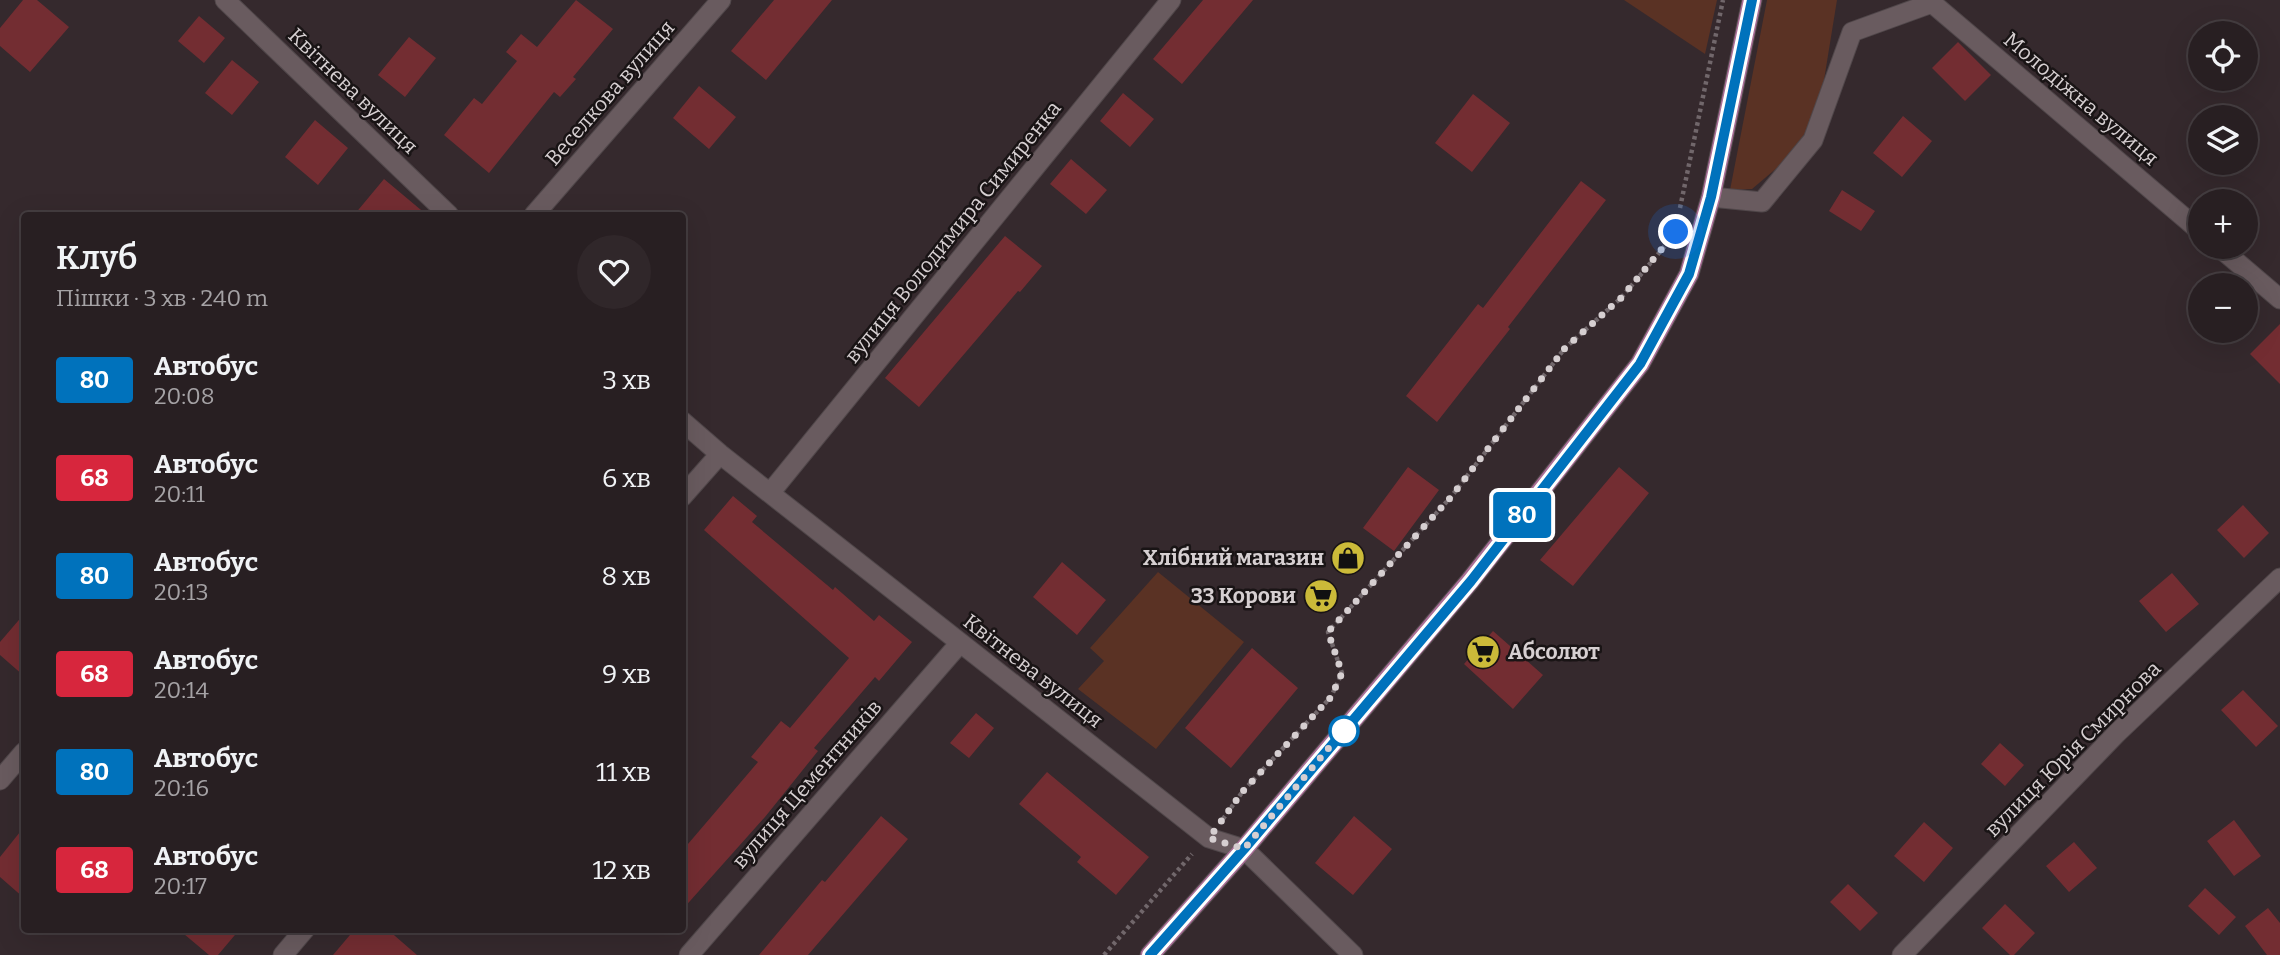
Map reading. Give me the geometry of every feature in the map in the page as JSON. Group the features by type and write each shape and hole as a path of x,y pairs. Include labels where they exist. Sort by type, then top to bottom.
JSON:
{"main road":[{"path":"1150,955 1244,849 1471,581 1640,364 1689,274 1711,197 1752,0"}],"street":[{"name":"Квітнева вулиця","path":"225,0 446,212"},
{"name":"Веселкова вулиця","path":"537,212 721,0"},
{"name":"вулиця Володимира Симиренка","path":"771,493 1171,0"},
{"name":"Молодіжна вулиця","path":"1711,197 1762,202 1813,140 1852,32 1928,1 2188,221"},
{"path":"2233,259 2280,299"},
{"name":"Квітнева вулиця","path":"686,424 1209,838 1244,849 1353,955"},
{"path":"686,492 720,454"},
{"name":"вулиця Юрія Смирнова","path":"1902,955 2117,733 2280,578"},
{"name":"вулиця Цементників","path":"689,955 960,643"},
{"path":"0,780 21,756"},
{"path":"283,955 302,933"}],"path":[{"path":"1678,219 1723,0"},
{"path":"1104,955 1186,860 1209,838 1243,791 1331,697 1342,673 1328,632 1451,497 1565,348 1621,298 1676,232"}],"shaded area":[{"path":"1624,0 1717,0 1705,54"},
{"path":"1767,0 1837,0 1824,80 1807,131 1778,167 1752,189 1730,190"},
{"path":"1158,572 1244,642 1156,749 1078,689 1104,661 1090,648"}],"building":[{"path":"23,0 37,0 69,27 30,72 0,46 0,28"},
{"path":"576,0 613,29 573,77 576,79 560,97 554,92 489,173 444,135 474,98 482,104 517,61 506,52 521,34 537,47"},
{"path":"774,0 832,0 766,80 731,51"},
{"path":"1203,0 1253,0 1182,84 1153,59"},
{"path":"199,16 225,38 204,63 178,41"},
{"path":"409,37 436,58 405,97 378,75"},
{"path":"1958,42 1991,75 1965,101 1932,68"},
{"path":"232,60 259,82 232,115 205,93"},
{"path":"699,86 736,117 709,149 673,118"},
{"path":"1123,93 1154,119 1130,147 1100,121"},
{"path":"1473,94 1510,123 1472,172 1435,143"},
{"path":"1903,116 1932,141 1902,177 1873,153"},
{"path":"315,120 348,148 318,185 285,157"},
{"path":"1071,159 1107,190 1086,214 1050,184"},
{"path":"384,179 423,212 356,212"},
{"path":"1581,181 1606,200 1437,422 1406,396 1478,304 1483,308"},
{"path":"1842,190 1875,211 1861,231 1829,211"},
{"path":"1005,236 1042,266 919,407 885,378"},
{"path":"2280,324 2280,384 2250,354"},
{"path":"1408,467 1439,490 1394,551 1363,528"},
{"path":"1619,467 1649,493 1573,586 1540,560"},
{"path":"733,496 757,516 752,522 833,590 835,587 874,621 879,615 912,642 879,681 875,677 814,748 818,751 765,817 686,906 686,846 758,762 751,757 781,721 790,728 849,658 704,530"},
{"path":"2243,505 2269,533 2244,558 2217,530"},
{"path":"1062,562 1106,600 1077,635 1033,597"},
{"path":"2172,573 2199,604 2166,632 2139,601"},
{"path":"21,618 21,673 0,655 0,642"},
{"path":"1493,631 1543,675 1513,709 1464,664"},
{"path":"1252,648 1298,688 1231,768 1185,728"},
{"path":"2243,690 2278,726 2256,747 2221,710"},
{"path":"976,713 994,728 969,758 950,743"},
{"path":"2000,743 2024,765 2005,786 1981,764"},
{"path":"1047,772 1149,857 1116,895 1077,862 1081,857 1019,804"},
{"path":"881,816 908,839 808,955 759,955 822,880 825,882"},
{"path":"1354,816 1392,849 1353,895 1315,863"},
{"path":"2234,820 2261,856 2234,876 2207,841"},
{"path":"1924,822 1953,848 1924,882 1894,856"},
{"path":"21,831 21,895 0,877 0,857"},
{"path":"2074,842 2097,868 2069,892 2046,866"},
{"path":"1848,884 1878,913 1860,931 1830,902"},
{"path":"2205,888 2236,917 2219,935 2188,906"},
{"path":"2005,904 2035,933 2014,955 2010,955 1982,928"},
{"path":"2268,908 2280,923 2280,955 2267,955 2245,926"},
{"path":"183,933 237,933 218,955 209,955"},
{"path":"352,933 392,933 417,955 333,955"}],"bus line":[{"name":"80","path":"1150,955 1244,849 1471,581 1640,364 1689,274 1711,197 1752,0"}],"place":[{"name":"Хлібний магазин","path":"1348,558"},
{"name":"33 Корови","path":"1321,596"},
{"name":"Абсолют","path":"1483,652"}],"route":[{"path":"1344,731 1348,725 1244,849 1209,838 1243,791 1331,697 1342,673 1328,632 1451,497 1565,348 1621,298 1676,232"}]}
